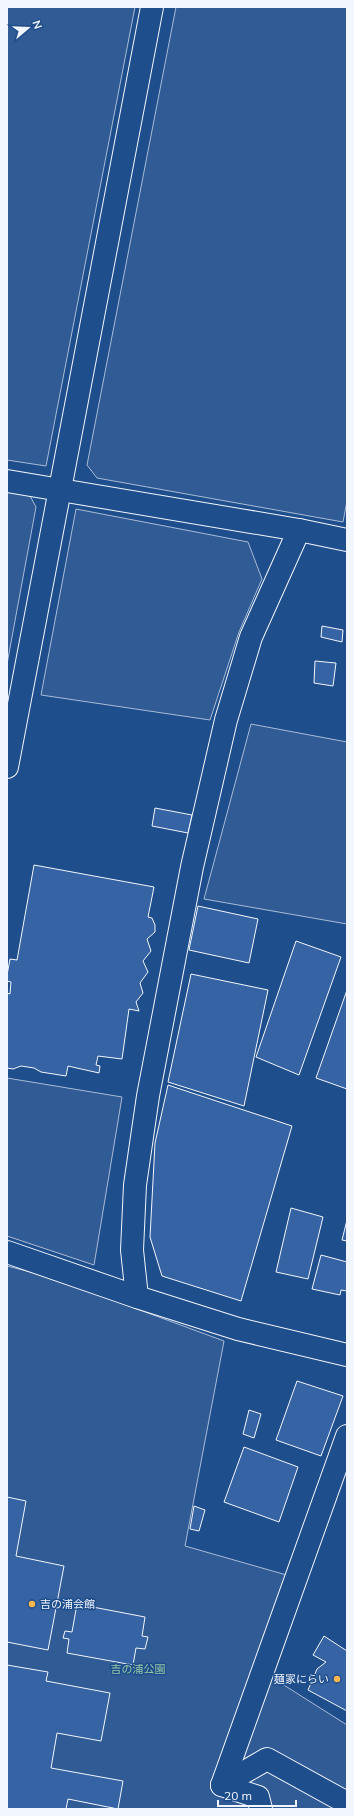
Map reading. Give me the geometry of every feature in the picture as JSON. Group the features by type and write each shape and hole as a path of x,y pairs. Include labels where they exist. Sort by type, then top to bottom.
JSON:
{"street":[{"path":"7,767 152,7"},
{"path":"7,481 299,530 347,540"},
{"path":"137,1297 132,1250 135,1185 148,1096 192,867 226,720 251,637 299,530"},
{"path":"7,1252 137,1297 238,1329 347,1355"},
{"path":"222,1785 347,1436"},
{"path":"222,1785 267,1759 347,1802"},
{"path":"222,1785 258,1797 261,1809"}],"shaded area":[{"path":"7,7 135,7 46,466 7,460"},
{"path":"176,7 347,7 347,501 343,522 97,478 87,465"},
{"path":"7,491 29,494 36,507 7,664"},
{"path":"76,509 248,542 262,579 239,632 210,720 41,695"},
{"path":"251,724 347,742 347,924 204,899"},
{"path":"7,1078 122,1097 94,1265 7,1236"},
{"name":"吉の浦公園","path":"7,1266 50,1277 224,1341 185,1546 297,1578 268,1675 347,1725 347,1809 7,1809"}],"building":[{"path":"322,626 343,630 342,642 321,637"},
{"path":"315,661 336,663 333,686 314,683"},
{"path":"155,808 192,815 188,833 152,826"},
{"path":"34,865 154,887 148,917 152,918 155,925 155,932 147,939 151,951 143,961 148,972 140,983 143,993 136,1002 139,1011 129,1009 122,1059 98,1056 96,1065 100,1066 99,1073 68,1066 66,1076 41,1072 34,1068 21,1066 13,1069 7,1068 7,993 10,994 11,982 7,981 7,975 10,959 17,960"},
{"path":"198,906 258,919 249,963 189,950"},
{"path":"296,941 341,957 299,1075 256,1057"},
{"path":"191,974 268,990 244,1106 168,1082"},
{"path":"347,990 347,1089 316,1078"},
{"path":"168,1085 292,1126 241,1301 162,1276 150,1237 155,1143"},
{"path":"291,1208 323,1217 308,1279 276,1272"},
{"path":"347,1220 347,1241 342,1240"},
{"path":"321,1255 347,1262 347,1291 341,1290 340,1295 312,1289"},
{"path":"297,1381 343,1396 321,1456 276,1440"},
{"path":"249,1410 261,1414 254,1438 243,1434"},
{"path":"244,1447 298,1467 279,1522 224,1502"},
{"name":"吉の浦会館","path":"7,1497 26,1501 16,1556 64,1566 48,1650 7,1642"},
{"path":"194,1506 205,1510 199,1531 190,1529"},
{"path":"77,1604 145,1617 142,1636 148,1637 145,1649 136,1648 133,1665 67,1653 69,1639 63,1638 65,1631 72,1632"},
{"path":"324,1636 347,1651 347,1711 308,1690 317,1669 326,1662 313,1655"},
{"path":"7,1665 48,1672 46,1681 110,1693 101,1741 57,1733 51,1768 123,1781 118,1809 68,1799 66,1809 7,1809"}],"place":[{"name":"吉の浦会館","path":"32,1604"},
{"name":"麺家にらい","path":"337,1679"}]}
